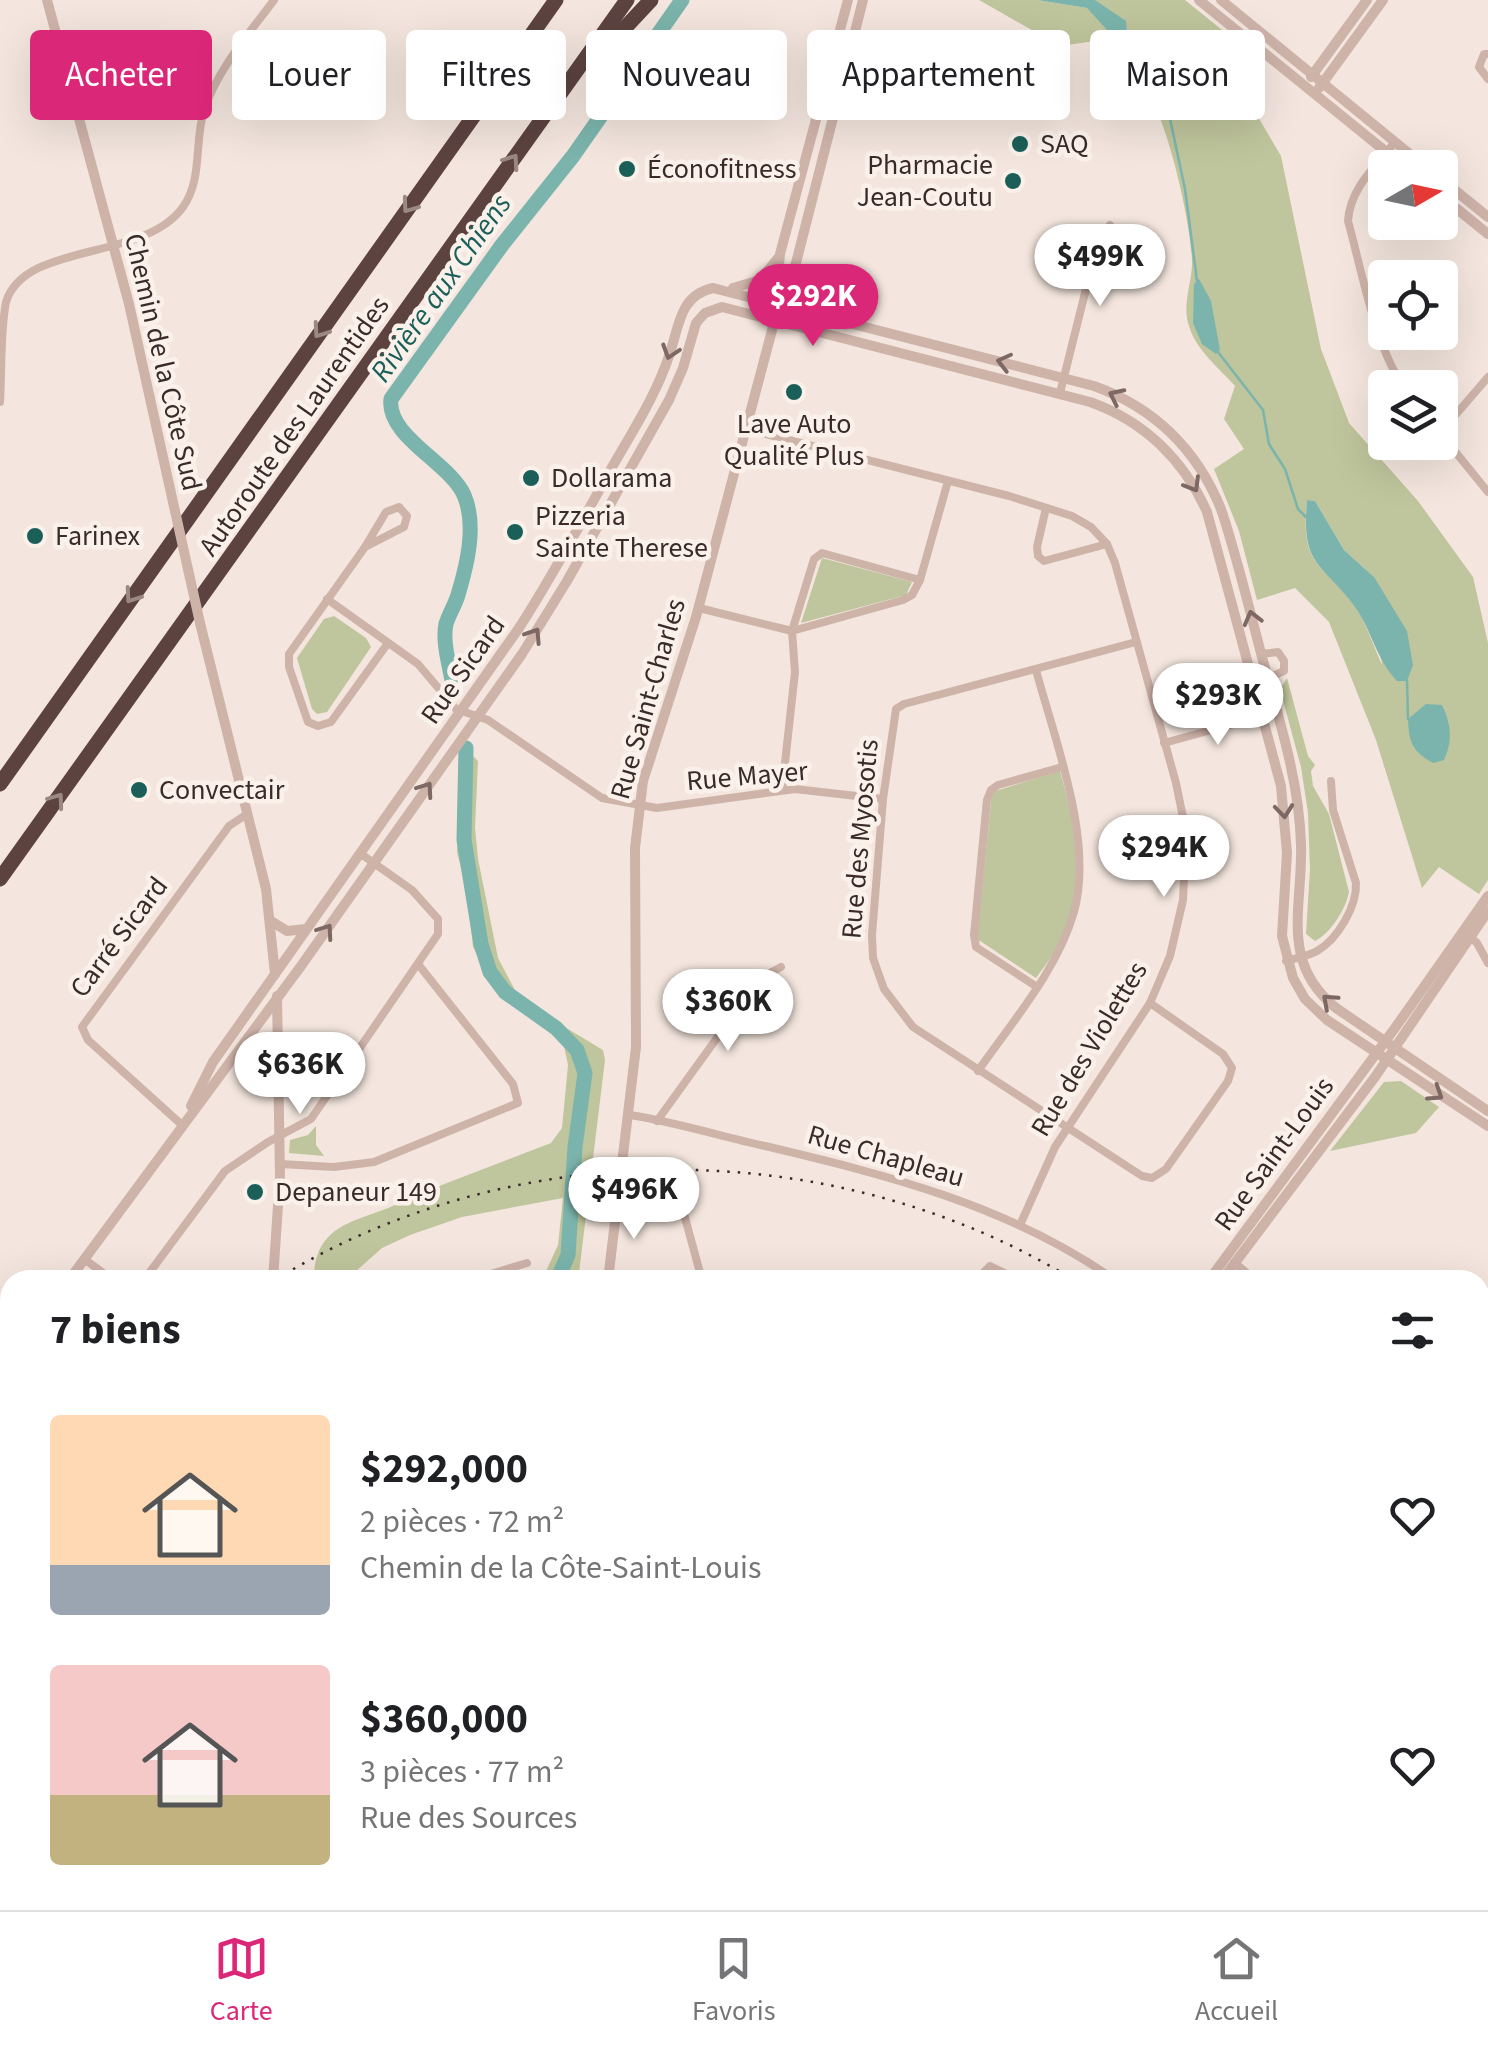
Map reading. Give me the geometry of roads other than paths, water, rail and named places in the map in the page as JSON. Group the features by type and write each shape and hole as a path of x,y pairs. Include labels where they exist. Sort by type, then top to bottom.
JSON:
{"highway":[{"name":"Autoroute des Laurentides","path":"0,784 556,0"},
{"name":"Autoroute des Laurentides","path":"566,86 627,0"},
{"path":"566,91 651,0"},
{"name":"Autoroute des Laurentides","path":"0,879 542,120"}],"street":[{"name":"Chemin de la Côte Sud","path":"47,0 113,246 271,921 280,1071 274,1270"},
{"path":"0,402 3,318 11,290 37,268 158,230 185,204 195,180 200,124 212,91 274,0"},
{"name":"Rue Saint-Charles","path":"778,303 780,254 848,0"},
{"name":"Rue Saint-Charles","path":"609,1270 637,1034 635,862 644,776 698,608 778,303 796,264 863,0"},
{"path":"1199,0 1385,150"},
{"path":"1220,0 1405,150"},
{"path":"1305,86 1366,0"},
{"path":"1315,94 1383,0"},
{"path":"1488,54 1484,54 1479,67 1488,79"},
{"path":"814,134 829,138"},
{"path":"1389,150 1395,142"},
{"path":"809,148 825,152"},
{"path":"1368,175 1348,209 1348,220 1368,290"},
{"path":"1458,193 1488,217"},
{"path":"1458,210 1488,234"},
{"path":"1060,393 1097,245 1110,225"},
{"name":"Rue Sicard","path":"182,1125 213,1062 462,711 561,560 662,374 686,305 705,290 728,289 760,280 780,254"},
{"path":"796,264 800,292 820,314"},
{"path":"728,289 1064,377 1117,395 1169,430 1202,468 1221,509 1262,654 1291,766 1299,818 1301,864 1296,932 1300,956 1312,982 1325,999 1488,1110"},
{"name":"Rue Sicard","path":"76,1270 277,998 522,654 575,568 680,375 694,328 702,315 713,308 727,307 1060,393 1115,412 1159,442 1188,475 1207,512 1278,774 1285,817 1282,936 1286,960"},
{"path":"941,362 945,346"},
{"path":"1458,412 1488,377"},
{"path":"746,429 948,480 1046,508 1072,516 1091,527 1107,544 1044,561 1038,556 1037,547 1046,508"},
{"path":"1159,442 1169,430"},
{"path":"625,446 638,454"},
{"path":"1458,455 1488,492"},
{"path":"698,608 792,631 903,600 912,595 920,580 948,480"},
{"path":"365,547 404,527 406,512 399,507 389,510 288,657 308,722 318,726 331,722 388,643"},
{"name":"Rue des Violettes","path":"1020,1225 1054,1147 1150,1003 1170,956 1184,900 1186,832 1107,544"},
{"path":"782,790 794,672 792,631 814,559 822,552 920,580"},
{"path":"561,560 575,568"},
{"path":"327,599 424,669 446,699 462,711"},
{"name":"Rue des Myosotis","path":"1136,642 896,709 883,799 872,935 877,971 884,988 914,1028 1142,1176 1160,1176 1228,1080 1232,1068 1223,1054 1150,1003"},
{"path":"1262,654 1278,652 1284,661 1284,672 1268,678"},
{"path":"978,1071 1037,987 1067,931 1080,873 1077,832 1036,670"},
{"name":"Rue Mayer","path":"462,711 479,716 606,800 657,808 782,790 883,799"},
{"path":"1164,744 1277,712"},
{"path":"1037,987 976,947 987,800 998,784 1062,768"},
{"path":"1331,781 1333,810 1357,895 1327,943 1314,952 1286,960 1297,986 1311,1005 1380,1058 1488,1126"},
{"name":"Carré Sicard","path":"182,1125 88,1040 82,1030 229,826 247,814"},
{"path":"151,1270 222,1174 311,1119 438,934 438,919 412,890 360,854"},
{"path":"1467,934 1488,896"},
{"path":"1467,934 1488,912"},
{"path":"271,921 287,931 307,929"},
{"path":"1467,934 1488,963"},
{"name":"Rue Saint-Louis","path":"1220,1270 1380,1058 1467,934"},
{"path":"280,1164 343,1167 377,1162 511,1108 519,1101 510,1081 418,964"},
{"path":"657,1121 752,988 781,967"},
{"path":"234,1056 264,1057 280,1071"},
{"name":"Rue Chapleau","path":"630,1116 890,1176 954,1197 1020,1225 1098,1270"},
{"path":"620,1197 682,1203 699,1270"},
{"path":"84,1259 99,1270"},
{"path":"1230,1260 1242,1270"},
{"name":"Rue Saint-Louis","path":"1226,1270 1230,1260"},
{"path":"501,1270 526,1262"}],"water":[{"path":"1037,0 1095,0 1126,21 1127,30 1107,30 1087,8"},
{"path":"1199,279 1211,301 1220,350 1216,354 1202,344 1193,323 1194,284"},
{"path":"1307,500 1315,501 1344,550 1374,577 1407,631 1413,665 1407,681 1397,681 1390,672 1355,607 1316,562 1307,539"},
{"path":"1426,704 1442,705 1450,732 1444,760 1433,763 1416,750 1408,727 1408,719"}],"waterway":[{"name":"Rivière aux Chiens","path":"453,686 445,631 467,558 468,507 457,483 398,425 391,399 502,245 573,156 682,0"},
{"path":"1170,120 1185,189 1197,281"},
{"path":"1218,352 1263,410 1269,444 1285,469 1298,509 1306,517"},
{"path":"1407,681 1408,719"},
{"name":"Rivière aux Chiens","path":"466,748 464,840 481,944 490,972 505,992 556,1028 577,1050 585,1073 575,1147 568,1255 561,1270"}],"railway":[{"path":"294,1270 368,1232 467,1197 570,1176 675,1170 779,1177 882,1198 981,1232 1055,1270"}],"place":[{"name":"SAQ","path":"1020,144"},
{"name":"Éconofitness","path":"627,169"},
{"name":"Pharmacie Jean-Coutu","path":"1013,181"},
{"name":"Lave Auto Qualité Plus","path":"794,392"},
{"name":"Dollarama","path":"531,478"},
{"name":"Pizzeria Sainte Therese","path":"515,532"},
{"name":"Farinex","path":"35,536"},
{"name":"Convectair","path":"139,790"},
{"name":"Depaneur 149","path":"255,1192"}]}
